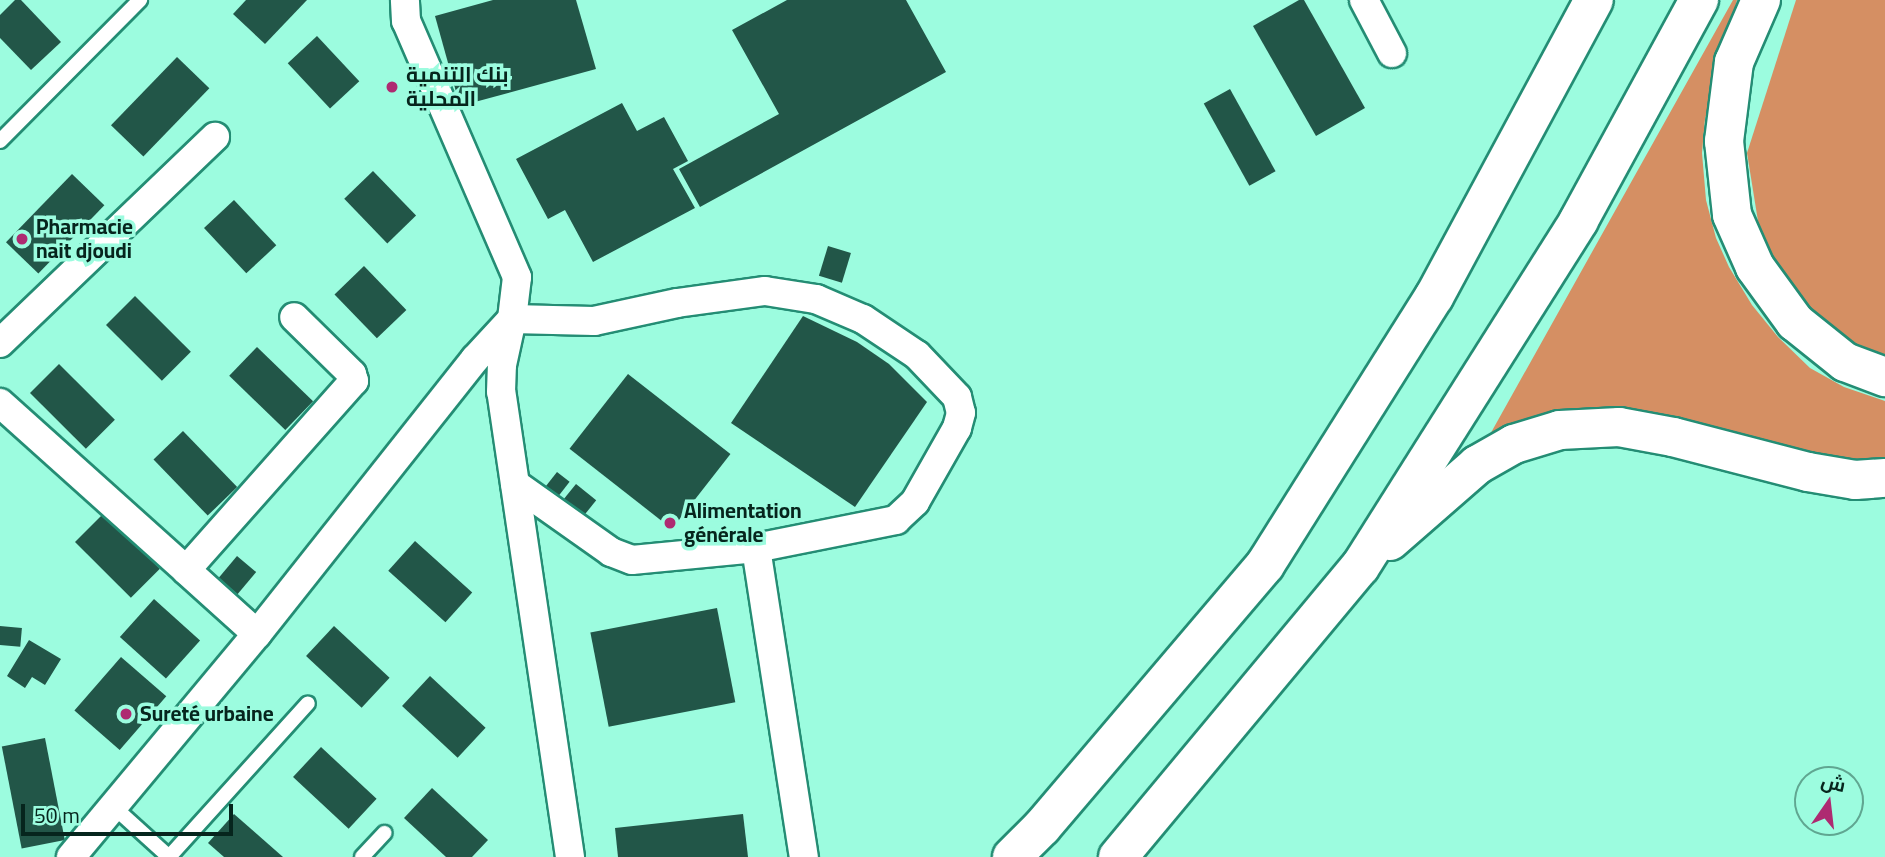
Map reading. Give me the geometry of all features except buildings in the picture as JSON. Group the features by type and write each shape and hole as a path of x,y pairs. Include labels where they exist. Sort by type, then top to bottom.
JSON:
{"highway":[{"path":"1012,857 1042,827 1265,565 1434,297 1594,0"},
{"path":"1118,857 1360,568 1579,219 1699,0"},
{"path":"1761,0 1734,62 1724,141 1732,215 1755,267 1794,322 1845,362 1885,377"},
{"path":"1360,568 1477,465 1514,444 1560,430 1619,427 1673,437 1808,472 1855,480 1885,478"}],"street":[{"path":"405,0 406,21 517,277 512,319 502,365 501,392 570,857"},
{"path":"1364,0 1392,53"},
{"path":"0,343 215,136"},
{"path":"71,857 115,808 257,634 475,359 512,319 594,320 677,303 765,291 816,299 863,318 917,355 957,397 961,413 957,428 907,512 896,520 756,548 632,560 611,552 515,484"},
{"path":"186,570 354,381 352,374 294,317"},
{"path":"0,403 257,634"},
{"path":"756,548 804,857"}],"lane":[{"path":"0,141 140,0"},
{"path":"115,808 169,857 308,703"},
{"path":"362,857 384,833"}],"shaded area":[{"path":"1733,0 1737,0 1705,119 1702,153 1706,200 1716,238 1729,267 1752,305 1778,337 1810,368 1844,387 1885,401 1885,466 1756,453 1488,438"},
{"path":"1796,0 1885,0 1885,370 1810,324 1762,246 1747,153"}],"place":[{"name":"بنك التنمية المحلية","path":"392,87"},
{"name":"Pharmacie nait djoudi","path":"22,239"},
{"name":"Alimentation générale","path":"670,523"},
{"name":"Sureté urbaine","path":"126,714"}]}
